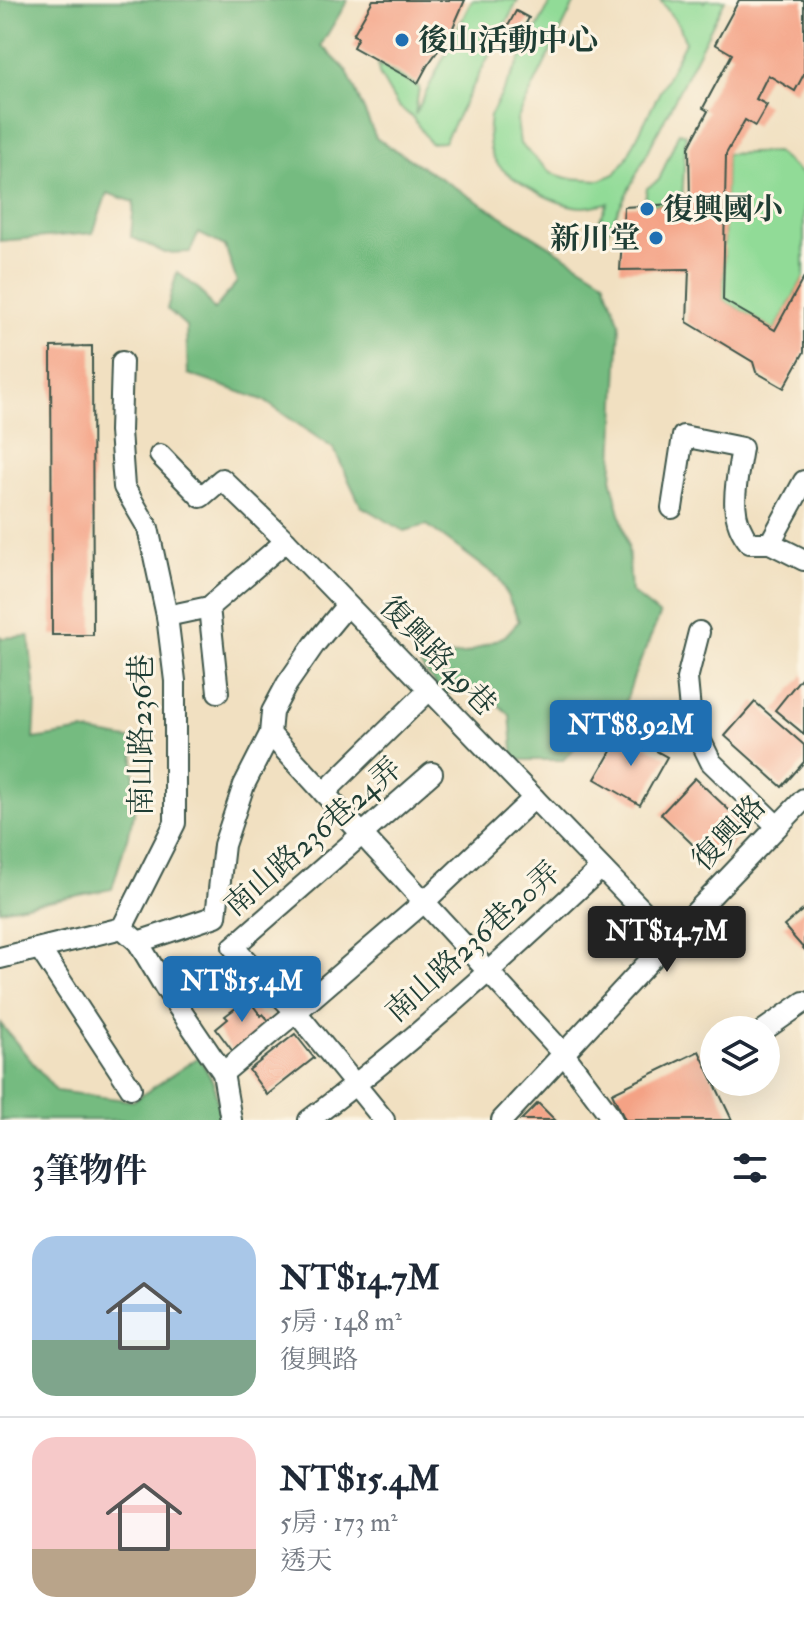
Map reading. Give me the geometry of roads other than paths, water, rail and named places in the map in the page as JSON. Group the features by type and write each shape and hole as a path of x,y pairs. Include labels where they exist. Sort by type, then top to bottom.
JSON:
{"street":[{"name":"南山路236巷","path":"122,362 120,431 124,487 148,528 167,616 175,681 175,823 122,928"},
{"path":"672,508 683,436 742,448 734,502 742,534 750,543 770,543 804,560"},
{"name":"復興路49巷","path":"160,455 201,497 222,479 286,541 670,939"},
{"path":"770,543 804,481"},
{"path":"167,616 209,607 286,541"},
{"path":"138,942 216,916 224,845 244,785 270,734 272,712 314,645 347,605"},
{"path":"209,607 218,692"},
{"path":"699,632 687,679 691,721 711,762 777,826"},
{"path":"324,793 429,690"},
{"path":"270,734 564,1054 612,1120"},
{"name":"南山路236巷24弄","path":"296,1012 233,947 432,773"},
{"path":"223,1073 424,902 534,798"},
{"name":"復興路","path":"502,1120 804,799"},
{"name":"南山路236巷20弄","path":"309,1120 356,1085 489,972 601,868"},
{"path":"0,958 122,928 138,942 223,1073 231,1120"},
{"path":"40,949 131,1088"},
{"path":"780,1019 804,1002"},
{"path":"296,1012 384,1120"}],"place":[{"name":"後山活動中心","path":"402,40"},
{"name":"復興國小","path":"647,209"},
{"name":"新川堂","path":"656,238"}]}
